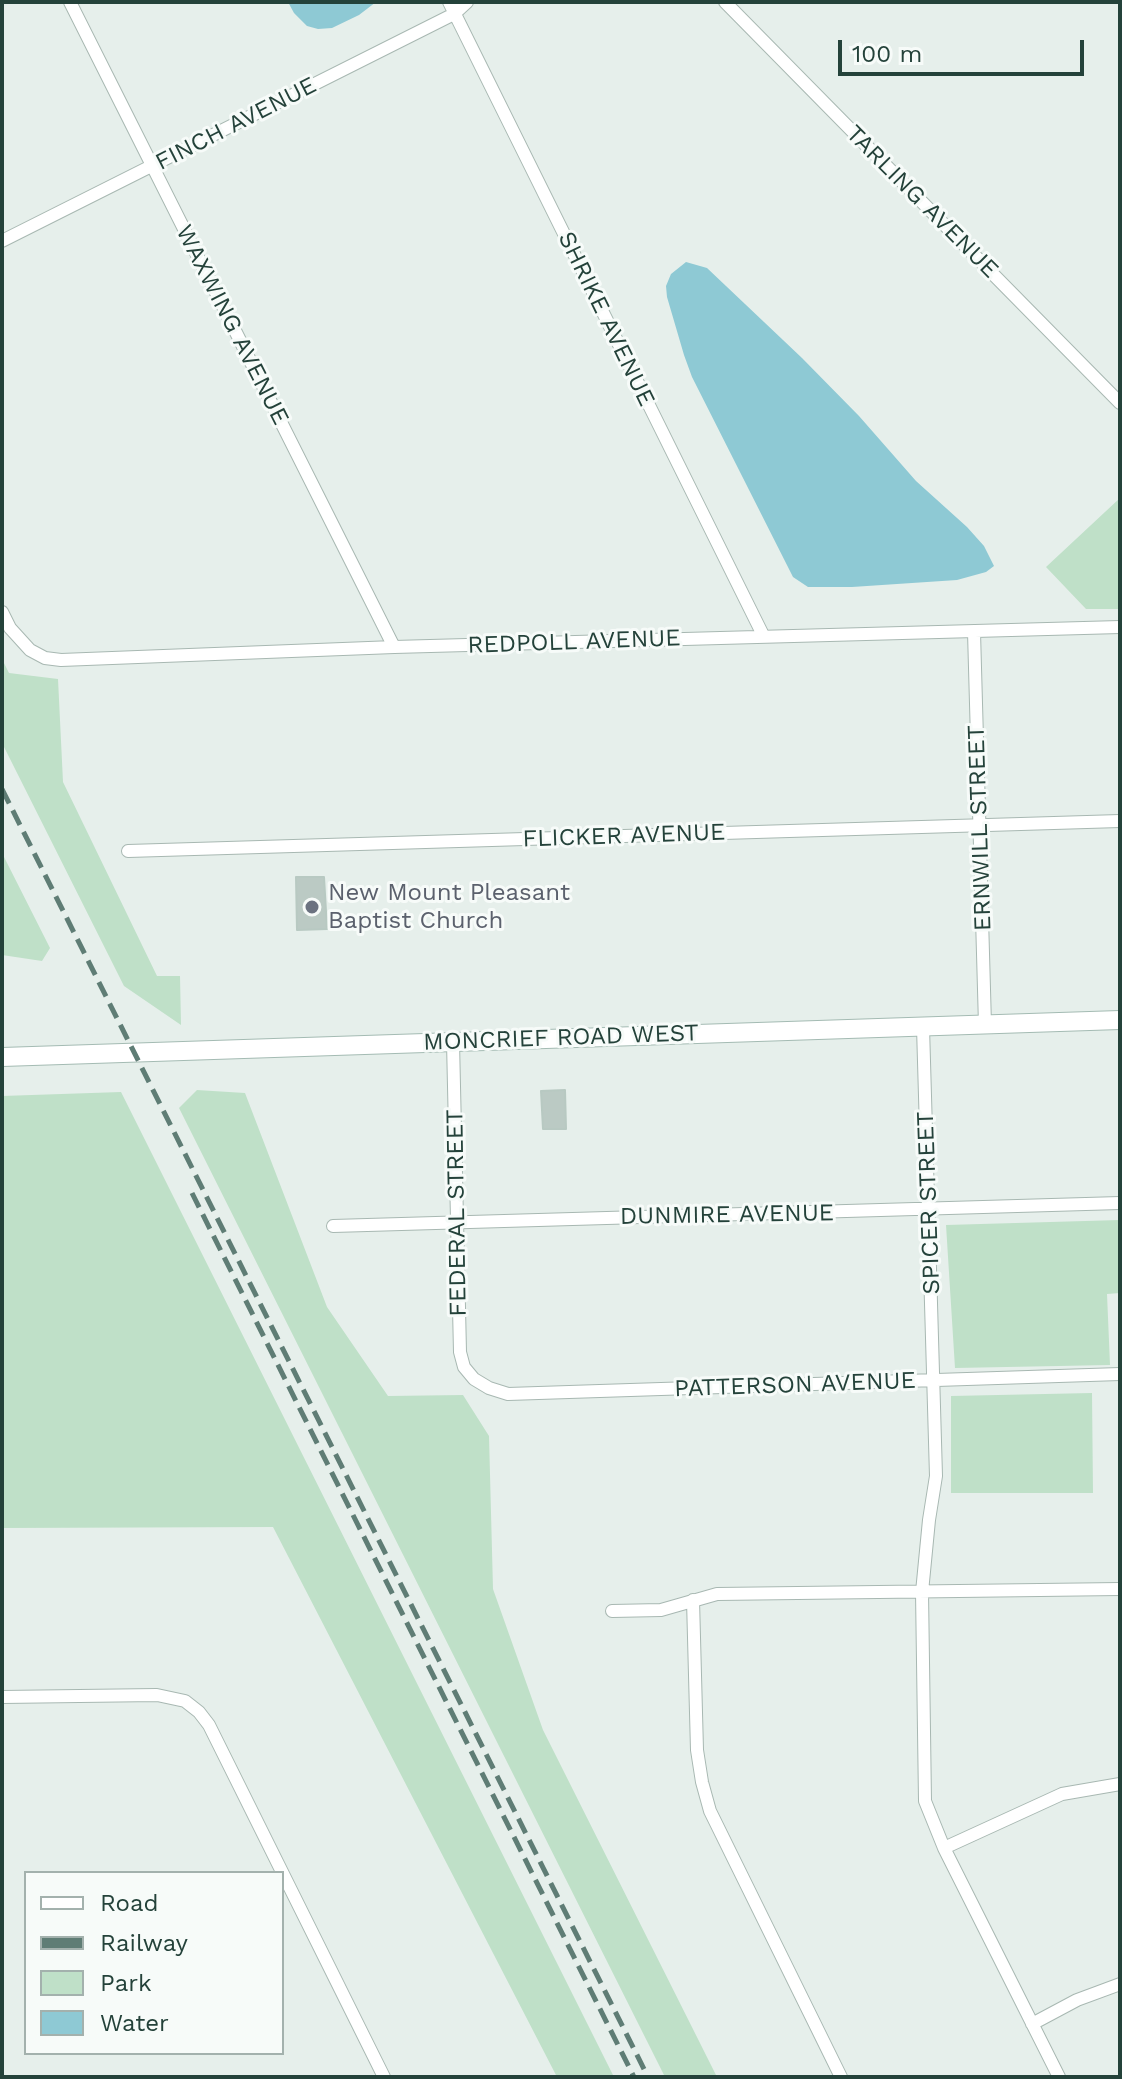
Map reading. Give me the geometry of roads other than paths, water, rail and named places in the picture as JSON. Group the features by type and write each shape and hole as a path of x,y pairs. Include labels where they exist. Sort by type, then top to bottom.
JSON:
{"street":[{"name":"WAXWING AVENUE","path":"70,2 394,647"},
{"name":"FINCH AVENUE","path":"2,241 467,2"},
{"name":"TARLING AVENUE","path":"725,2 1120,403"},
{"name":"SHRIKE AVENUE","path":"452,8 764,637"},
{"name":"REDPOLL AVENUE","path":"2,612 18,640 30,650 45,658 61,660 394,647 1120,627"},
{"name":"ERNWILL STREET","path":"974,632 985,1025"},
{"name":"FLICKER AVENUE","path":"128,851 1120,821"},
{"name":"MONCRIEF ROAD WEST","path":"2,1057 1120,1020"},
{"name":"SPICER STREET","path":"923,1027 936,1476 922,1592 925,1801 944,1848 1059,2077"},
{"name":"FEDERAL STREET","path":"453,1042 460,1352 464,1367 474,1379"},
{"name":"DUNMIRE AVENUE","path":"333,1226 1120,1203"},
{"name":"PATTERSON AVENUE","path":"474,1379 508,1394 1120,1374"},
{"path":"612,1611 661,1610 717,1594 1120,1589"},
{"path":"693,1600 697,1750 710,1811 841,2077"},
{"path":"2,1697 157,1695 185,1701 209,1725 281,1871"},
{"path":"944,1848 1062,1794 1120,1784"},
{"path":"284,1878 381,2076"},
{"path":"1032,2024 1077,2000 1120,1984"}],"water":[{"path":"288,2 376,2 359,15 332,28 318,29 307,26"},
{"path":"686,262 707,268 802,358 916,481 967,527 984,546 994,566 986,572 957,580 852,587 808,587 793,577 692,377 684,355 666,286 671,274"}],"railway":[{"path":"2,789 648,2077"},
{"path":"192,1193 634,2077"}],"place":[{"name":"New Mount Pleasant Baptist Church","path":"312,907"}]}
